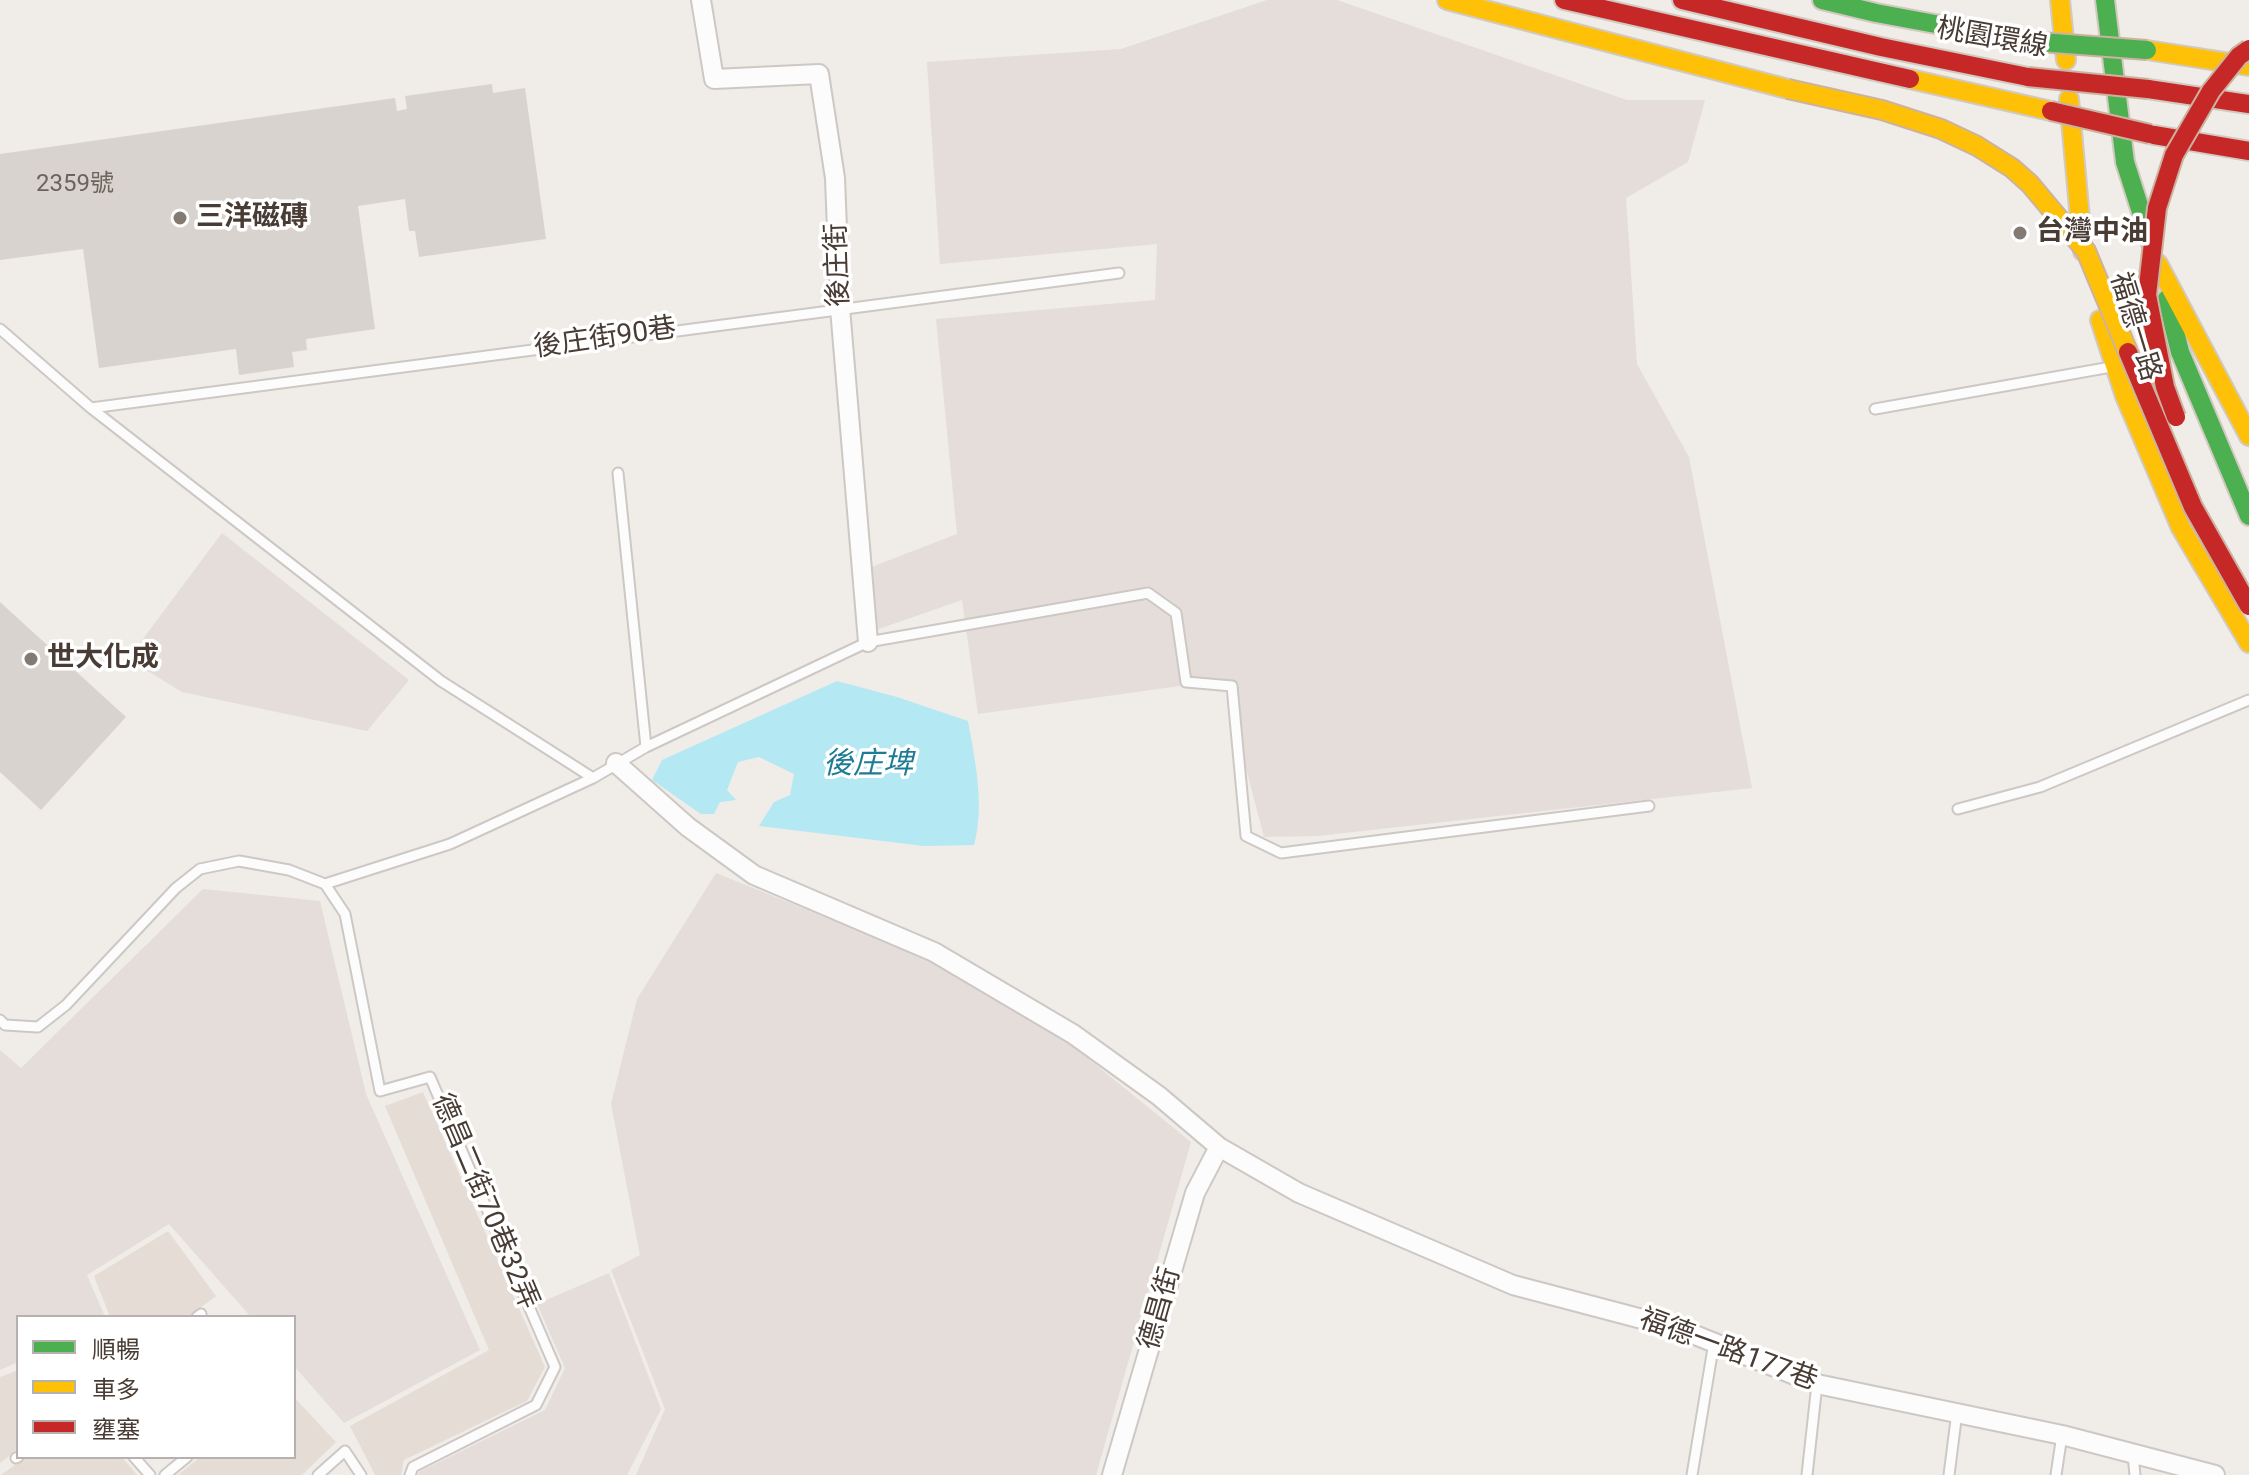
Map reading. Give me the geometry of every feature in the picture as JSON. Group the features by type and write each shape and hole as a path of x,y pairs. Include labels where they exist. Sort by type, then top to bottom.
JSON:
{"main road":[{"path":"1447,0 1788,89 1882,110 1941,129 1977,146 2012,168 2030,184 2086,251 2193,507 2249,606"},
{"path":"1564,0 2150,134 2249,151"},
{"name":"桃園環線","path":"1682,0 1881,47 2028,77 2148,89 2249,104"},
{"name":"桃園環線","path":"1822,0 2027,41 2147,50 2249,66"},
{"name":"福德一路","path":"2060,0 2080,241 2103,332 2181,528 2249,643"},
{"name":"福德一路","path":"2105,0 2125,162 2158,264 2180,352 2249,516"},
{"path":"2242,556 2206,493 2165,387 2147,295 2157,208 2174,155 2211,91 2239,56 2249,49"},
{"path":"2158,264 2249,436"},
{"path":"2218,593 2249,596"}],"street":[{"name":"後庄街","path":"701,0 714,79 819,74 835,178 840,308 868,642"},
{"name":"福德一路177巷","path":"616,763 688,827 754,875 934,952 1073,1034 1159,1096 1219,1147 1299,1193 1513,1285 1680,1329 1817,1384 2062,1435 2215,1475"},
{"name":"德昌街","path":"1112,1475 1195,1193 1219,1147"}],"lane":[{"name":"後庄街90巷","path":"91,408 1119,273"},
{"path":"0,329 91,408 441,681 593,778"},
{"path":"1875,409 2115,366"},
{"path":"618,473 646,747"},
{"path":"0,1020 5,1025 38,1027 66,1005 176,888 200,869 239,861 289,870 325,884 450,844 593,778 646,747 868,642 1148,593 1176,613 1186,682 1232,686 1246,836 1281,853 1649,806"},
{"path":"1958,809 2040,787 2249,700"},
{"name":"德昌二街70巷32弄","path":"325,884 345,914 380,1091 430,1077 555,1367 536,1405 413,1467 410,1475"},
{"path":"1692,1475 1714,1342"},
{"path":"1807,1475 1817,1384"},
{"path":"1949,1475 1957,1412"},
{"path":"2056,1475 2062,1435"},
{"path":"318,1475 345,1451 361,1475"},
{"path":"2133,1455 2135,1475"},
{"path":"136,1459 150,1475"},
{"path":"165,1475 185,1459"}],"shaded area":[{"path":"1267,0 1337,0 1627,100 1705,100 1688,162 1626,198 1637,364 1689,457 1752,788 1317,836 1264,837 1223,680 978,714 962,600 873,631 869,568 957,534 936,319 1155,300 1157,244 940,264 927,62 1121,49"},
{"path":"222,533 409,680 367,731 182,692 128,659"},
{"path":"716,873 934,961 1070,1044 1191,1142 1096,1475 636,1475 665,1409 611,1270 640,1255 611,1104 637,999"},
{"path":"203,889 320,901 366,1094 480,1350 344,1423 296,1368 296,1315 249,1315 169,1224 87,1275 104,1315 16,1315 16,1363 0,1370 0,1050 21,1068"},
{"path":"423,1092 545,1367 527,1401 404,1460 401,1475 375,1475 350,1426 489,1350 385,1106"},
{"path":"168,1231 216,1296 191,1315 109,1315 94,1276"},
{"path":"609,1273 661,1409 627,1475 418,1475 545,1410 565,1368 537,1304"},
{"path":"16,1371 16,1451 0,1463 0,1377"},
{"path":"296,1399 336,1442 302,1475 178,1475 198,1459 296,1459"},
{"path":"23,1459 124,1459 137,1475 1,1475"}],"water":[{"name":"後庄埤","path":"837,681 968,721 979,799 974,845 924,846 759,826 774,802 790,795 794,774 759,757 738,762 727,790 736,800 720,802 714,814 701,814 652,780 662,760"}],"building":[{"name":"三洋磁磚","path":"492,84 493,93 525,88 546,239 419,257 415,231 409,231 405,199 358,206 375,329 306,339 307,350 292,352 294,367 239,375 236,349 99,368 83,249 0,260 0,154 395,98 397,111 407,109 405,96"},
{"name":"世大化成","path":"0,602 126,717 41,810 0,772"}],"traffic: fast":[{"path":"1822,0 2027,41"},
{"path":"2105,0 2125,162 2151,243"},
{"path":"2027,41 2147,50"},
{"path":"2167,299 2180,352 2249,516"}],"traffic: slow":[{"path":"1447,0 1788,89"},
{"path":"2060,0 2066,60"},
{"path":"2147,50 2249,66"},
{"path":"1910,79 2051,111"},
{"path":"1788,89 1882,110 1941,129 1977,146 2012,168 2030,184 2086,251 2128,352"},
{"path":"2069,99 2083,251"},
{"path":"2158,264 2249,436"},
{"path":"2100,320 2125,396 2181,528 2249,643"}],"traffic: jam":[{"path":"1564,0 1910,79"},
{"path":"1682,0 1881,47 2028,77"},
{"path":"2176,417 2165,387 2147,295 2157,208 2174,155 2211,91 2239,56 2249,49"},
{"path":"2028,77 2148,89"},
{"path":"2148,89 2249,104"},
{"path":"2051,111 2150,134"},
{"path":"2154,135 2249,151"},
{"path":"2128,352 2193,507 2249,606"}],"place":[{"name":"三洋磁磚","path":"180,218"},
{"name":"台灣中油","path":"2020,233"},
{"name":"世大化成","path":"31,659"}]}
